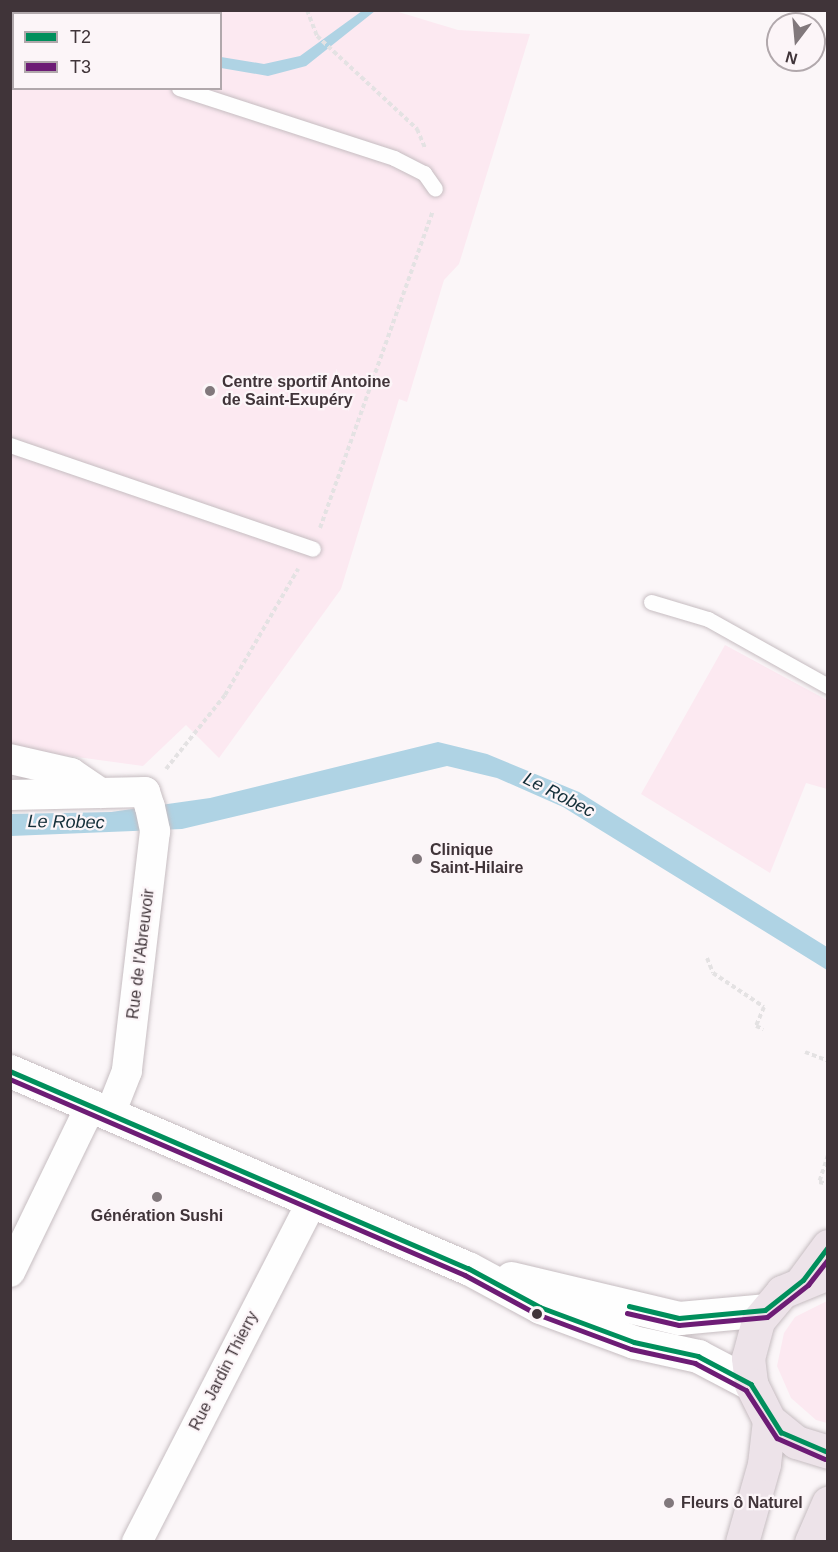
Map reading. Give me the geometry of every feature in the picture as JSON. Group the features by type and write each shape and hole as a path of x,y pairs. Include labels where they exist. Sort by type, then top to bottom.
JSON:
{"main road":[{"path":"828,1246 815,1277 765,1310 750,1345 751,1384 769,1420 796,1442 828,1452"},
{"path":"742,1542 764,1464 769,1420"},
{"path":"811,1542 828,1503"}],"street":[{"path":"10,759 71,773 101,793"},
{"path":"10,795 145,792"},
{"name":"Rue de l'Abreuvoir","path":"10,1272 100,1109 127,1071 155,831 145,792"},
{"path":"10,1071 468,1268 540,1307 634,1342 698,1356 751,1384"},
{"name":"Rue Jardin Thierry","path":"137,1542 312,1201"},
{"path":"468,1268 679,1318 765,1310"}],"lane":[{"path":"185,90 394,158 424,173 435,189"},
{"path":"10,444 313,549"},
{"path":"651,602 708,619 828,686"}],"path":[{"path":"145,792 225,695 288,582 313,549 435,206 430,157 417,129 317,36 307,10"},
{"path":"707,958 712,973 764,1007 756,1026 763,1029"},
{"path":"805,1052 828,1061"},
{"path":"828,1155 819,1182 828,1184"}],"shaded area":[{"name":"Centre sportif Antoine de Saint-Exupéry","path":"392,10 458,30 530,34 459,264 444,280 407,402 399,399 341,589 219,758 186,725 143,766 11,748 11,11"},
{"path":"725,645 827,700 827,789 806,783 770,873 641,794"},
{"path":"828,1301 827,1423 816,1420 791,1398 777,1366 784,1333 795,1317"}],"water":[{"path":"362,11 375,11 306,66 268,76 222,68 222,57 264,64 300,56"},
{"name":"Le Robec","path":"438,742 487,754 579,792 827,947 827,970 563,807 497,778 447,766 182,829 11,836 10,814 111,812 210,798"}],"transit line":[{"name":"T2","path":"10,1071 468,1268 540,1307 634,1342 698,1356 751,1384 781,1432 828,1452"},
{"name":"T3","path":"10,1079 465,1275 537,1314 631,1349 695,1363 746,1390 777,1438 825,1459"},
{"name":"T2","path":"629,1306 679,1318 765,1310 803,1280 828,1247"},
{"name":"T3","path":"627,1313 679,1325 767,1317 808,1285 828,1259"}],"place":[{"name":"Centre sportif Antoine de Saint-Exupéry","path":"210,391"},
{"name":"Clinique Saint-Hilaire","path":"417,859"},
{"name":"Génération Sushi","path":"157,1197"},
{"name":"Fleurs ô Naturel","path":"669,1503"}]}
